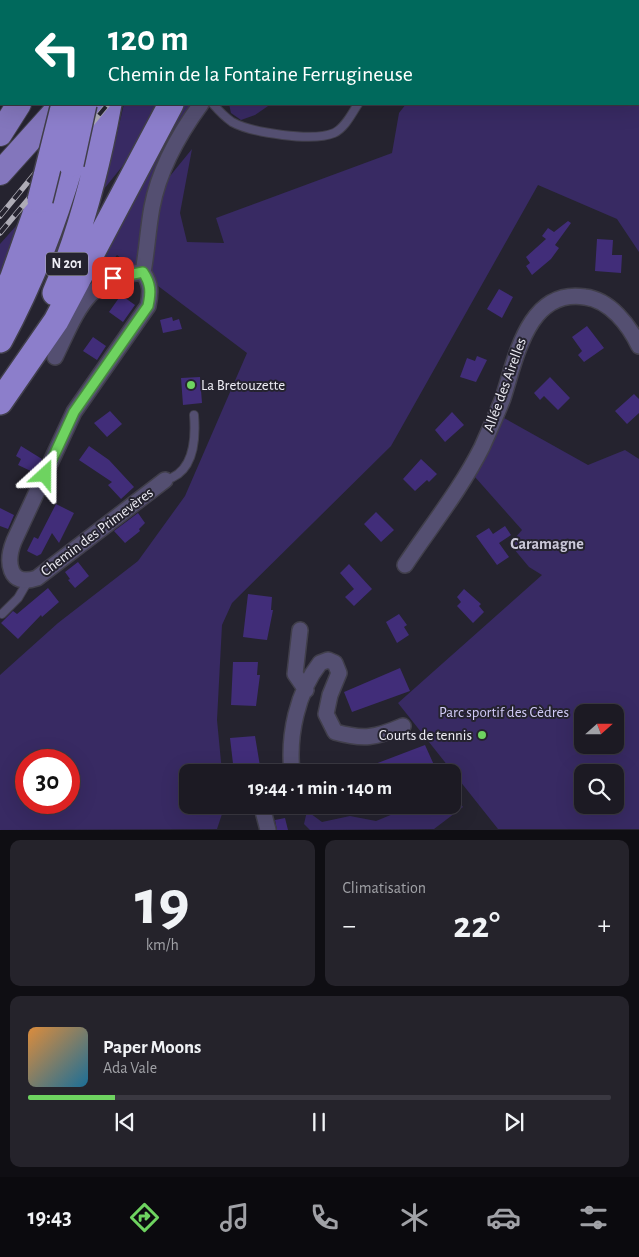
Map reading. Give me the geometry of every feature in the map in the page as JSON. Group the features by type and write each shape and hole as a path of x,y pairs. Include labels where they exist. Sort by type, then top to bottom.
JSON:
{"highway":[{"path":"0,307 13,277 40,200 63,105"},
{"name":"N 201","path":"0,340 28,287 44,248 71,164 84,105"},
{"path":"0,402 56,321 169,105"},
{"name":"N 201","path":"0,395 17,369 47,312 76,240 107,113"}],"main road":[{"path":"0,134 18,105"},
{"path":"0,173 62,105"}],"street":[{"name":"Chemin des Primevères","path":"165,480 37,578 28,581 21,580 12,571 9,562 14,541 74,412 148,306 151,292 149,281 143,272 152,207 157,186 179,137 200,105"},
{"path":"55,357 82,304 90,293 113,278 143,272"},
{"name":"Allée des Airelles","path":"405,565 455,494 482,447 502,401 520,341 534,318 546,307 563,297 594,298 616,314 628,328 639,346"},
{"path":"300,630 295,674 306,690"},
{"path":"291,764 290,753 298,708 320,662 328,660 335,663 339,673 330,695 326,714 336,732 358,738 383,735 403,726"},
{"path":"264,814 268,830"}],"lane":[{"path":"214,105 233,122 245,128 309,137 334,133 344,125 357,105"},
{"path":"165,480 177,476 191,457 196,431 194,415"},
{"path":"2,614 18,598 28,581"}],"green space":[{"path":"124,105 165,105 145,138 104,189"},
{"path":"177,105 194,105 148,203 192,149 180,213 187,242 224,243 216,218 392,153 399,113 405,105 639,105 639,252 617,219 538,185 391,446 232,603 222,625 217,720 221,764 179,764 179,814 222,814 217,829 0,830 0,675 58,623 138,561 185,496 247,353 117,255 94,283 167,121"},
{"path":"229,105 270,105 255,115 241,120 231,113"},
{"path":"32,208 0,292 0,244"},
{"name":"Parc sportif des Cèdres","path":"504,418 588,465 625,450 639,459 639,829 498,829 461,782 461,764 446,764 398,703 542,575 529,567 514,549 515,538 522,530 475,477"},
{"path":"306,814 311,814 322,822 350,816 376,821 393,814 454,814 434,829 310,830 304,824"}],"building":[{"path":"568,221 571,223 555,245 559,248 551,259 532,275 526,266 530,263 526,257 546,239 542,236 548,228 554,232"},
{"path":"597,239 613,240 612,255 622,255 621,273 595,271"},
{"path":"499,289 513,297 502,318 487,309"},
{"path":"121,295 135,305 123,322 109,312"},
{"path":"172,317 173,321 179,319 182,329 163,333 160,320"},
{"path":"587,326 604,348 584,362 578,355 582,351 572,337"},
{"path":"93,337 106,346 97,360 83,351"},
{"path":"477,356 487,360 476,382 460,377 467,358 475,361"},
{"name":"La Bretouzette","path":"200,377 202,403 183,405 181,378"},
{"path":"550,377 570,398 558,410 544,396 540,400 534,393"},
{"path":"634,394 639,399 639,413 627,424 615,411"},
{"path":"110,411 122,424 107,437 94,423"},
{"path":"452,412 464,425 445,442 435,430"},
{"path":"21,446 42,459 35,473 18,465 21,459 16,456"},
{"path":"89,446 109,460 134,487 121,499 108,485 112,482 79,460"},
{"path":"421,459 437,474 415,491 403,479"},
{"path":"56,504 74,513 59,543 52,533 41,554 37,556 27,551 34,537 38,539"},
{"path":"0,508 14,515 8,529 0,526"},
{"path":"376,512 394,530 381,542 364,524"},
{"path":"138,513 145,523 139,529 140,531 125,543 114,531"},
{"path":"505,526 511,535 499,543 509,557 497,565 476,536 489,528 493,534"},
{"path":"78,562 89,576 75,588 68,580 70,579 65,572"},
{"path":"349,564 372,589 354,606 345,597 354,589 340,573"},
{"path":"48,588 59,602 42,617 41,615 18,639 1,623 13,611 17,614"},
{"path":"464,589 481,604 479,606 484,612 473,623 457,606 461,602 457,597"},
{"path":"248,594 272,597 271,610 273,610 267,640 243,637"},
{"path":"399,614 407,625 404,627 409,635 397,643 386,622"},
{"path":"233,662 258,662 257,675 260,675 256,706 231,705"},
{"path":"400,668 410,691 352,712 344,692"},
{"path":"255,736 260,764 233,764 230,738"},
{"path":"425,745 434,764 375,764"},
{"path":"285,818 288,830 277,830 275,820"}],"railway":[{"path":"0,216 91,105"},
{"path":"0,233 107,105"}],"place":[{"name":"La Bretouzette","path":"191,385"},
{"name":"Courts de tennis","path":"482,735"}],"district":[{"name":"Caramagne","path":"547,544"}],"route":[{"path":"45,475 74,412 118,346 148,306 151,292 149,281 143,272 113,278"}]}
